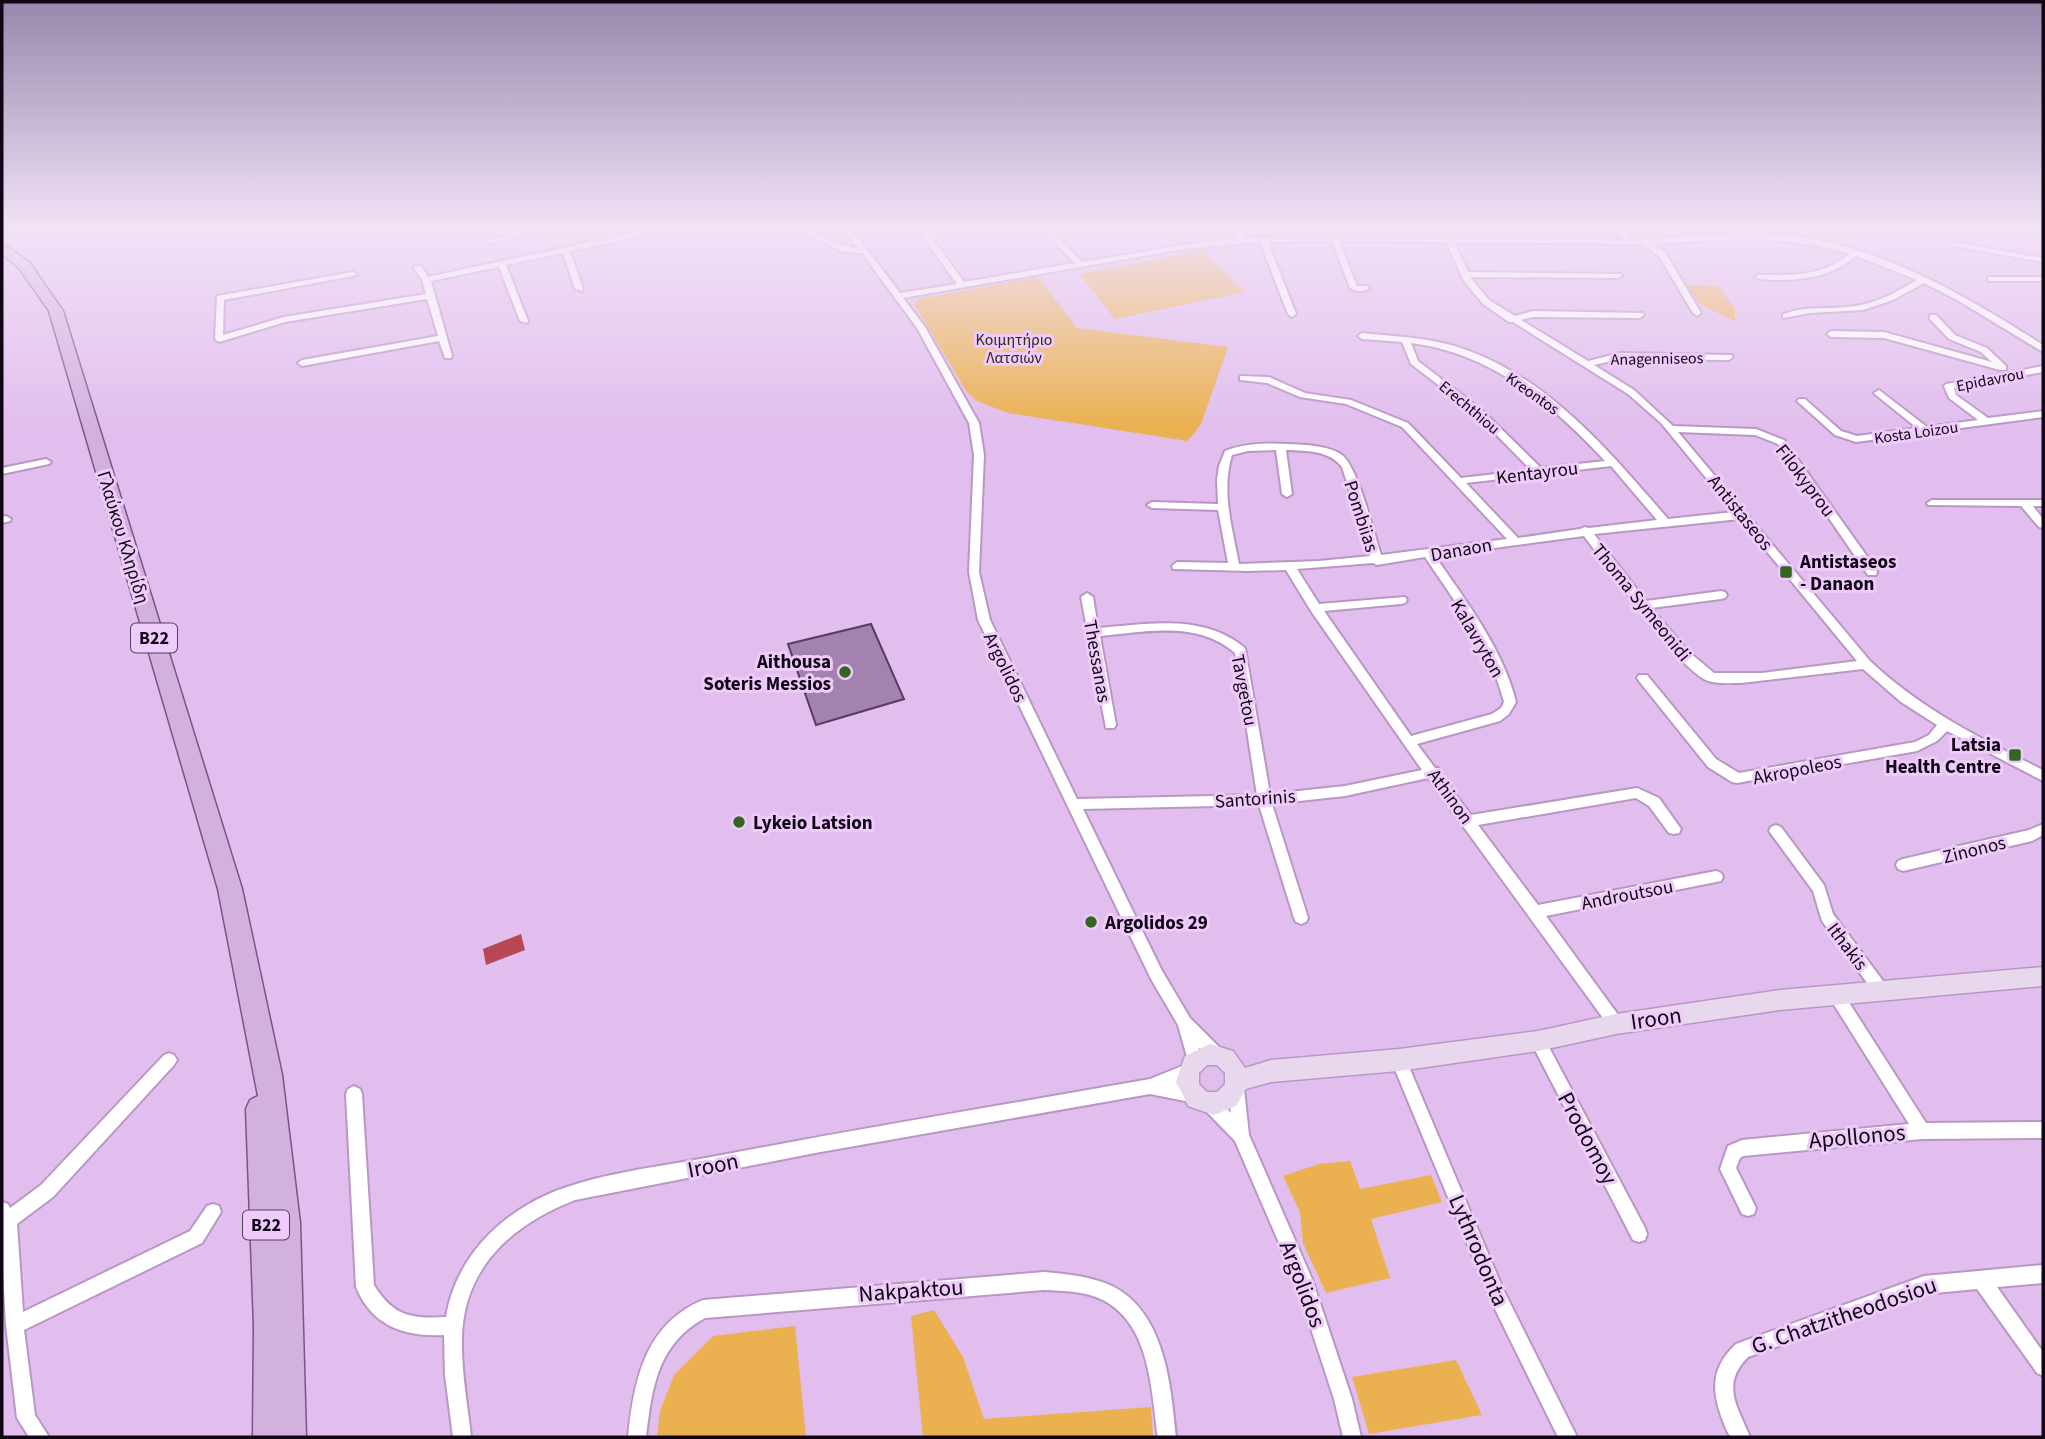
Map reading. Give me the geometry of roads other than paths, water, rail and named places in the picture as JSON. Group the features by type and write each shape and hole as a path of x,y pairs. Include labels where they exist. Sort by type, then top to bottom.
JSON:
{"main road":[{"name":"Γλαύκου Κληρίδη","path":"44,294 55,311 87,411 230,889 255,1013 281,1436"}],"street":[{"path":"241,294 220,298 219,339 284,320 431,296 448,356"},
{"path":"514,294 524,321"},
{"path":"899,296 909,294"},
{"path":"1284,294 1292,314"},
{"name":"Antistaseos","path":"1479,294 1511,320 1639,397 1673,429 1866,664 1905,699 1945,725 2043,776"},
{"path":"1686,294 1697,313"},
{"path":"1786,316 1798,310 1852,309 1879,304 1897,294"},
{"path":"1956,294 2043,349"},
{"name":"Argolidos","path":"899,296 921,327 974,423 979,455 974,572 979,609 1146,954 1185,1023 1230,1073 1241,1135 1303,1279 1343,1399 1352,1437"},
{"path":"1511,320 1533,314 1640,315"},
{"path":"1933,317 1955,339 1984,350 2007,371"},
{"path":"1831,334 1884,335 2007,371"},
{"name":"Kreontos","path":"1362,336 1455,349 1521,382 1559,410 1614,463 1664,520"},
{"path":"302,363 443,338"},
{"name":"Erechthiou","path":"1406,341 1414,362 1479,412 1539,472"},
{"name":"Anagenniseos","path":"1587,364 1620,356 1728,357"},
{"name":"Epidavrou","path":"1987,422 1952,396 1948,387 2007,371 2043,369"},
{"path":"1243,378 1269,380 1303,395 1348,402 1405,425 1514,540"},
{"path":"1879,393 1927,431"},
{"name":"Kosta Loizou","path":"1802,401 1838,433 1853,439 2043,414"},
{"name":"Filokyprou","path":"1673,429 1756,432 1777,440 1789,450 1872,572"},
{"name":"Pombiias","path":"1224,507 1226,460 1232,451 1241,448 1324,451 1341,459 1347,467 1377,561"},
{"path":"1281,448 1287,494"},
{"path":"2,471 46,462"},
{"name":"Kentayrou","path":"1459,481 1614,463"},
{"path":"1932,503 2043,503"},
{"path":"2024,503 2043,525"},
{"path":"1152,505 1224,507 1234,567"},
{"name":"Danaon","path":"1177,566 1234,567 1377,561 1664,520 1743,515"},
{"name":"Thoma Symeonidi","path":"1586,530 1695,667 1713,678 1866,664"},
{"name":"Kalavryton","path":"1410,741 1496,718 1506,711 1510,702 1493,660 1444,574 1428,554"},
{"name":"Athinon","path":"1289,565 1315,608 1410,741 1538,911 1616,1024"},
{"path":"1644,605 1721,595"},
{"name":"Thessanas","path":"1087,597 1110,725"},
{"path":"1315,608 1401,600"},
{"name":"Tavgetou","path":"1093,632 1197,628 1217,632 1241,651 1264,799 1301,918"},
{"name":"Akropoleos","path":"1643,678 1713,763 1737,778 1749,779 1917,746 1933,738 1945,725"},
{"name":"Santorinis","path":"1075,804 1264,799 1375,786 1433,772"},
{"path":"1469,821 1637,793 1652,799 1674,829"},
{"name":"Zinonos","path":"1903,865 2032,835 2043,828"},
{"name":"Ithakis","path":"1776,831 1819,888 1827,917 1881,990"},
{"name":"Androutsou","path":"1538,911 1716,877"},
{"name":"Iroon","path":"1230,1073 1399,1059 1538,1041 1616,1024 1836,995 2043,976"},
{"path":"1836,995 1922,1131"},
{"name":"Argolidos","path":"1185,1023 1190,1066"},
{"name":"Prodomoy","path":"1538,1041 1639,1234"},
{"path":"1209,1054 1230,1073 1226,1101 1202,1099 1190,1066 1209,1054"},
{"name":"Lythrodonta","path":"1399,1059 1497,1294 1568,1437"},
{"path":"40,1437 26,1418 5,1215 47,1191 169,1060"},
{"name":"Iroon","path":"462,1437 454,1325 463,1287 487,1248 525,1215 559,1198 815,1145 1150,1087 1190,1066"},
{"name":"Iroon","path":"1150,1087 1202,1099"},
{"path":"354,1094 365,1287 375,1304 391,1319 419,1327 454,1325"},
{"name":"Argolidos","path":"1202,1099 1241,1135"},
{"name":"Apollonos","path":"1748,1208 1728,1169 1734,1152 1742,1148 1922,1131 2043,1130"},
{"path":"15,1325 196,1237 213,1212"},
{"name":"G. Chatzitheodosiou","path":"1741,1437 1727,1409 1724,1385 1729,1365 1742,1350 1910,1289 1947,1281 2043,1274"},
{"path":"1981,1279 2043,1367"},
{"name":"Nakpaktou","path":"637,1437 644,1384 657,1351 677,1324 703,1309 1044,1281 1079,1284 1107,1294 1124,1304 1139,1319 1156,1360 1167,1437"}],"place":[{"name":"Antistaseos - Danaon","path":"1786,572"},
{"name":"Aithousa Soteris Messios","path":"845,672"},
{"name":"Latsia Health Centre","path":"2015,755"},
{"name":"Lykeio Latsion","path":"739,822"},
{"name":"Argolidos 29","path":"1091,922"}],"park label":[{"name":"Κοιμητήριο Λατσιών","path":"1014,348"}]}
